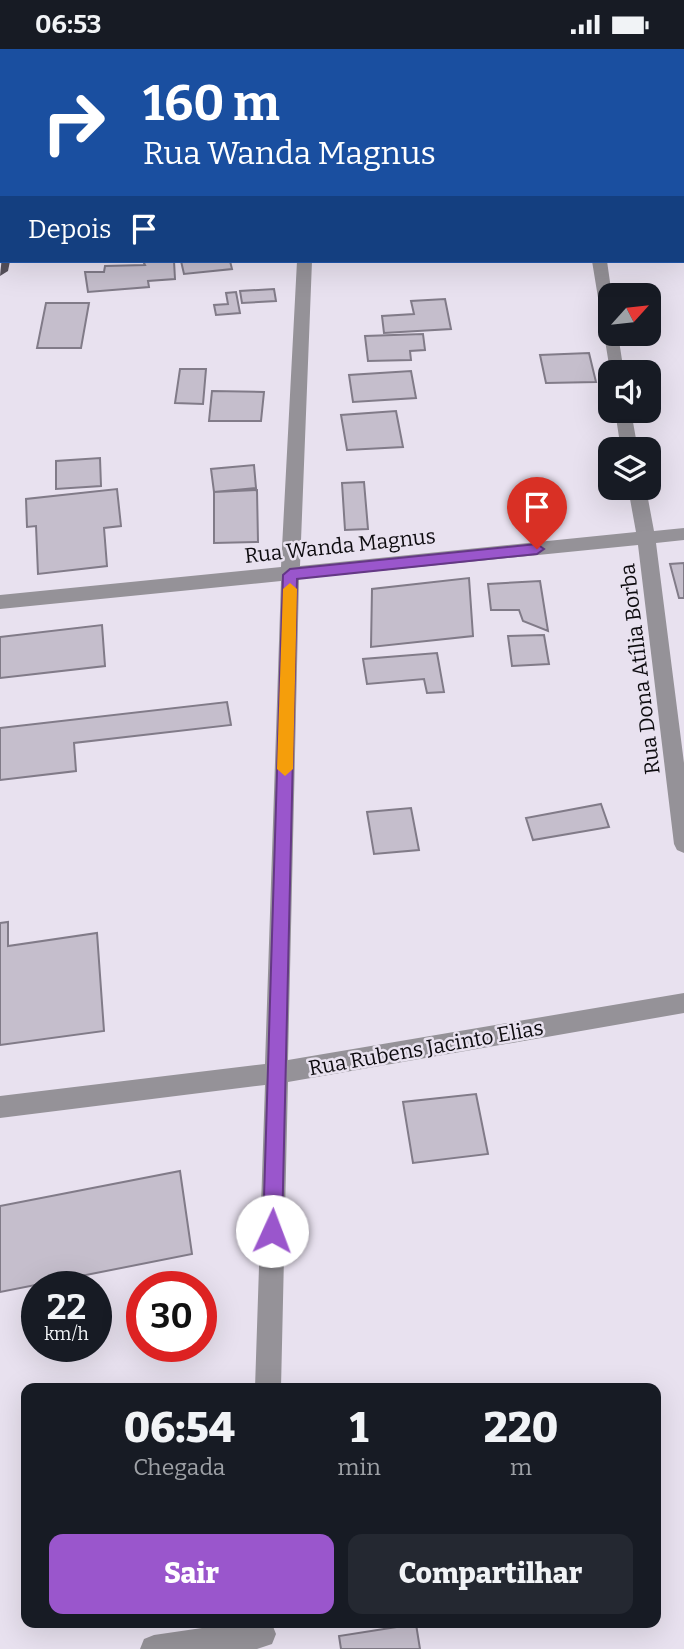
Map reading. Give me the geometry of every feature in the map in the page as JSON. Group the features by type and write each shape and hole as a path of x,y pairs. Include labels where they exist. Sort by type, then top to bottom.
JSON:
{"street":[{"path":"268,1383 290,575 304,263"},
{"path":"599,263 614,360"},
{"name":"Rua Dona Atília Borba","path":"639,500 684,844"},
{"name":"Rua Wanda Magnus","path":"0,601 290,575 684,534"},
{"name":"Rua Rubens Jacinto Elias","path":"0,1107 276,1073 684,1003"},
{"path":"154,1649 262,1635"}],"building":[{"path":"144,263 174,263 175,279 148,281 149,287 88,292 85,272 104,272 105,266 145,265"},
{"path":"181,263 230,263 232,269 184,274"},
{"path":"274,289 276,301 242,303 240,291"},
{"path":"236,292 240,313 216,315 214,305 228,304 226,293"},
{"path":"445,299 451,329 384,333 382,316 414,314 411,301"},
{"path":"46,303 89,303 81,348 37,348"},
{"path":"423,334 425,350 410,351 411,360 368,361 365,336"},
{"path":"589,353 596,382 546,383 540,355"},
{"path":"180,369 206,369 203,404 175,403"},
{"path":"411,371 416,398 353,402 349,375"},
{"path":"212,391 264,392 261,421 209,421"},
{"path":"396,411 403,447 347,450 341,415"},
{"path":"100,458 101,486 56,489 56,461"},
{"path":"254,465 256,488 214,492 211,469"},
{"path":"364,482 368,529 345,530 342,483"},
{"path":"117,489 121,526 104,528 107,566 38,574 36,526 27,527 26,499"},
{"path":"257,490 258,542 214,543 214,492"},
{"path":"684,563 684,598 679,598 670,564"},
{"path":"469,578 473,636 371,647 372,589"},
{"path":"540,581 548,631 523,621 519,610 491,610 488,584"},
{"path":"102,625 105,666 0,678 0,637"},
{"path":"544,635 549,664 512,666 508,636"},
{"path":"437,653 444,692 427,693 424,679 367,684 363,659"},
{"path":"227,702 231,725 74,743 76,771 0,780 0,728"},
{"path":"601,804 609,827 533,840 526,818"},
{"path":"411,808 419,850 374,854 367,812"},
{"path":"8,922 8,946 97,933 104,1031 0,1045 0,923"},
{"path":"476,1094 488,1154 413,1163 403,1102"},
{"path":"180,1171 192,1254 106,1271 21,1271 21,1288 0,1292 0,1206"},
{"path":"390,1628 417,1628 420,1649 341,1649 339,1636"}],"slow traffic":[{"path":"285,769 290,589"}],"route":[{"path":"272,1231 290,575 537,549"}]}
